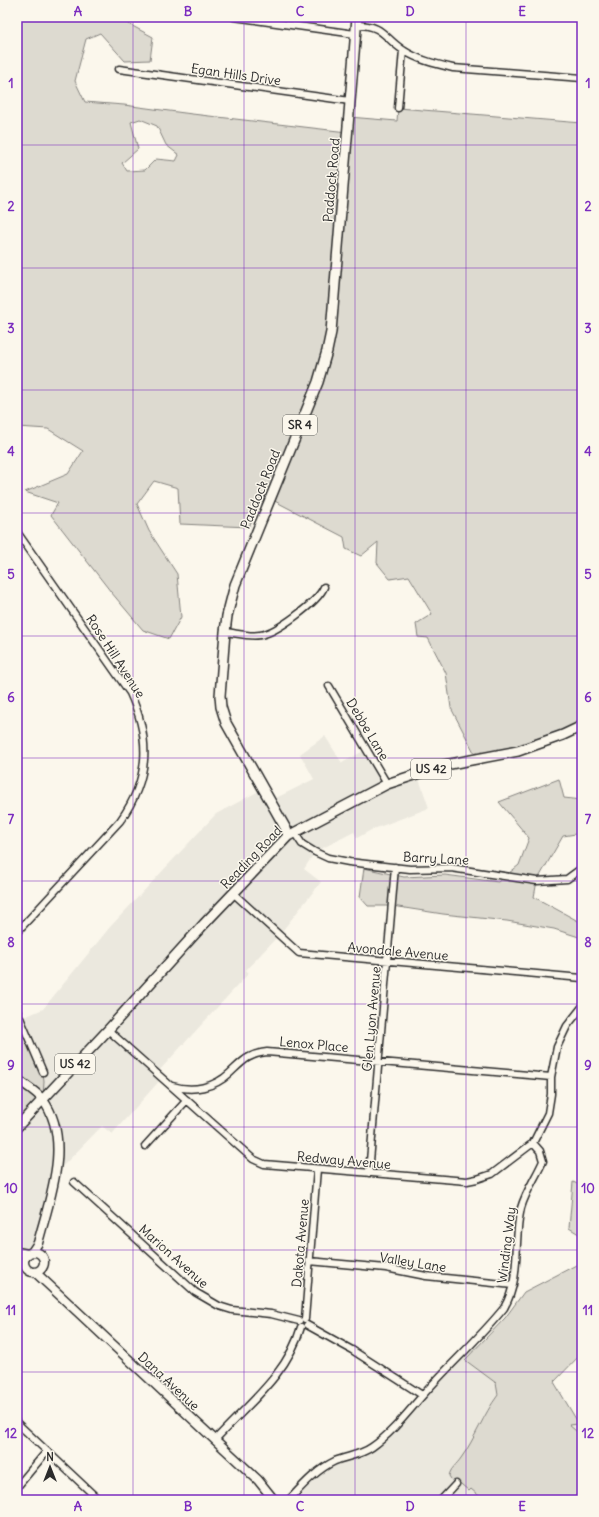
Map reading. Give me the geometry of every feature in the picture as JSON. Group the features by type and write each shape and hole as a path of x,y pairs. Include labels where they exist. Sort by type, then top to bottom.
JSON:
{"main road":[{"name":"Paddock Road","path":"291,834 286,829 223,716 220,696 225,632 227,616 235,585 318,382 328,351 356,25"},
{"name":"Reading Road","path":"17,1127 108,1030 204,924 291,834 387,784 445,765 518,751 581,728"}],"street":[{"path":"234,17 366,25 379,29 403,50 421,59 453,68 582,78"},
{"path":"398,108 403,50"},
{"name":"Egan Hills Drive","path":"119,69 350,101"},
{"name":"Rose Hill Avenue","path":"17,532 130,693 142,725 145,749 139,788 128,810 120,821 17,932"},
{"path":"225,632 253,636 274,630 299,613 322,594 324,588"},
{"name":"Debbe Lane","path":"329,686 387,784"},
{"name":"Barry Lane","path":"291,834 302,844 315,852 328,858 349,862 419,870 429,868 451,868 537,881 567,879 582,868"},
{"name":"Glen Lyon Avenue","path":"369,1173 395,867"},
{"name":"Avondale Avenue","path":"234,894 299,953 582,978"},
{"path":"533,1143 548,1112 557,1047 570,1021 582,1007"},
{"path":"17,1011 43,1072"},
{"path":"108,1030 171,1086"},
{"name":"Lenox Place","path":"171,1086 186,1089 206,1087 222,1079 244,1059 251,1055 267,1052 552,1077"},
{"path":"17,1079 43,1099 54,1123 58,1145 56,1172 38,1243 24,1263"},
{"name":"Redway Avenue","path":"171,1086 253,1159 264,1164 458,1181 477,1179 492,1174 533,1143"},
{"path":"145,1146 187,1100"},
{"name":"Winding Way","path":"289,1500 308,1480 325,1466 371,1448 397,1425 422,1395 496,1318 508,1300 513,1285 521,1209 528,1189 543,1161 540,1151 533,1143"},
{"name":"Dakota Avenue","path":"215,1440 280,1370 294,1347 303,1323 317,1169"},
{"name":"Marion Avenue","path":"74,1182 195,1292 206,1300 232,1310 271,1314 303,1323 352,1350 422,1395"},
{"path":"38,1243 40,1254 44,1258 43,1268 46,1282"},
{"path":"17,1252 40,1254"},
{"path":"17,1257 24,1263 26,1269 29,1271 36,1273 43,1268"},
{"name":"Valley Lane","path":"309,1262 386,1268 426,1276 513,1285"},
{"name":"Dana Avenue","path":"36,1273 258,1480 274,1500"},
{"path":"17,1423 99,1500"},
{"path":"17,1487 47,1451"},
{"path":"441,1500 456,1484"}],"shaded area":[{"path":"17,17 123,17 123,21 153,37 150,60 125,61 100,33 86,39 75,81 85,102 124,105 347,132 349,117 397,121 398,108 582,123 582,726 478,760 451,708 446,673 428,638 418,637 416,624 432,614 409,576 390,579 377,563 378,542 361,556 346,549 344,537 263,495 249,527 180,524 178,488 154,481 137,504 149,531 177,574 181,617 169,639 143,630 111,592 51,515 58,503 25,492 68,474 83,451 48,429 17,427","holes":["140,119 157,126 166,145 179,155 176,161 156,159 145,170 127,171 122,163 138,149 131,122"]},
{"path":"325,736 342,763 367,749 387,784 417,773 429,808 371,830 357,838 354,832 315,852 304,869 321,882 279,935 246,970 249,973 157,1073 162,1078 112,1134 102,1126 57,1172 32,1252 17,1252 17,1127 44,1084 20,1019 43,1009 110,927 216,814 263,789 270,801 314,779 300,754"},
{"path":"559,779 564,798 582,800 582,833 563,836 537,881 534,897 578,921 582,920 582,938 554,929 507,921 443,914 392,906 368,906 360,897 364,868 404,877 445,875 498,882 519,865 529,838 499,802"},
{"path":"17,1011 43,1072 44,1081 43,1099 17,1127"},
{"path":"573,1182 582,1186 582,1236 569,1228"},
{"path":"582,1262 582,1353 554,1382 579,1424 569,1425 582,1436 582,1487 574,1500 484,1500 471,1489 469,1491 461,1484 453,1482 449,1476 452,1469 471,1443 498,1395 496,1383 465,1360 505,1318 524,1292"},
{"path":"473,1341 553,1401 582,1432 582,1500 289,1500 316,1472 371,1448"}]}
